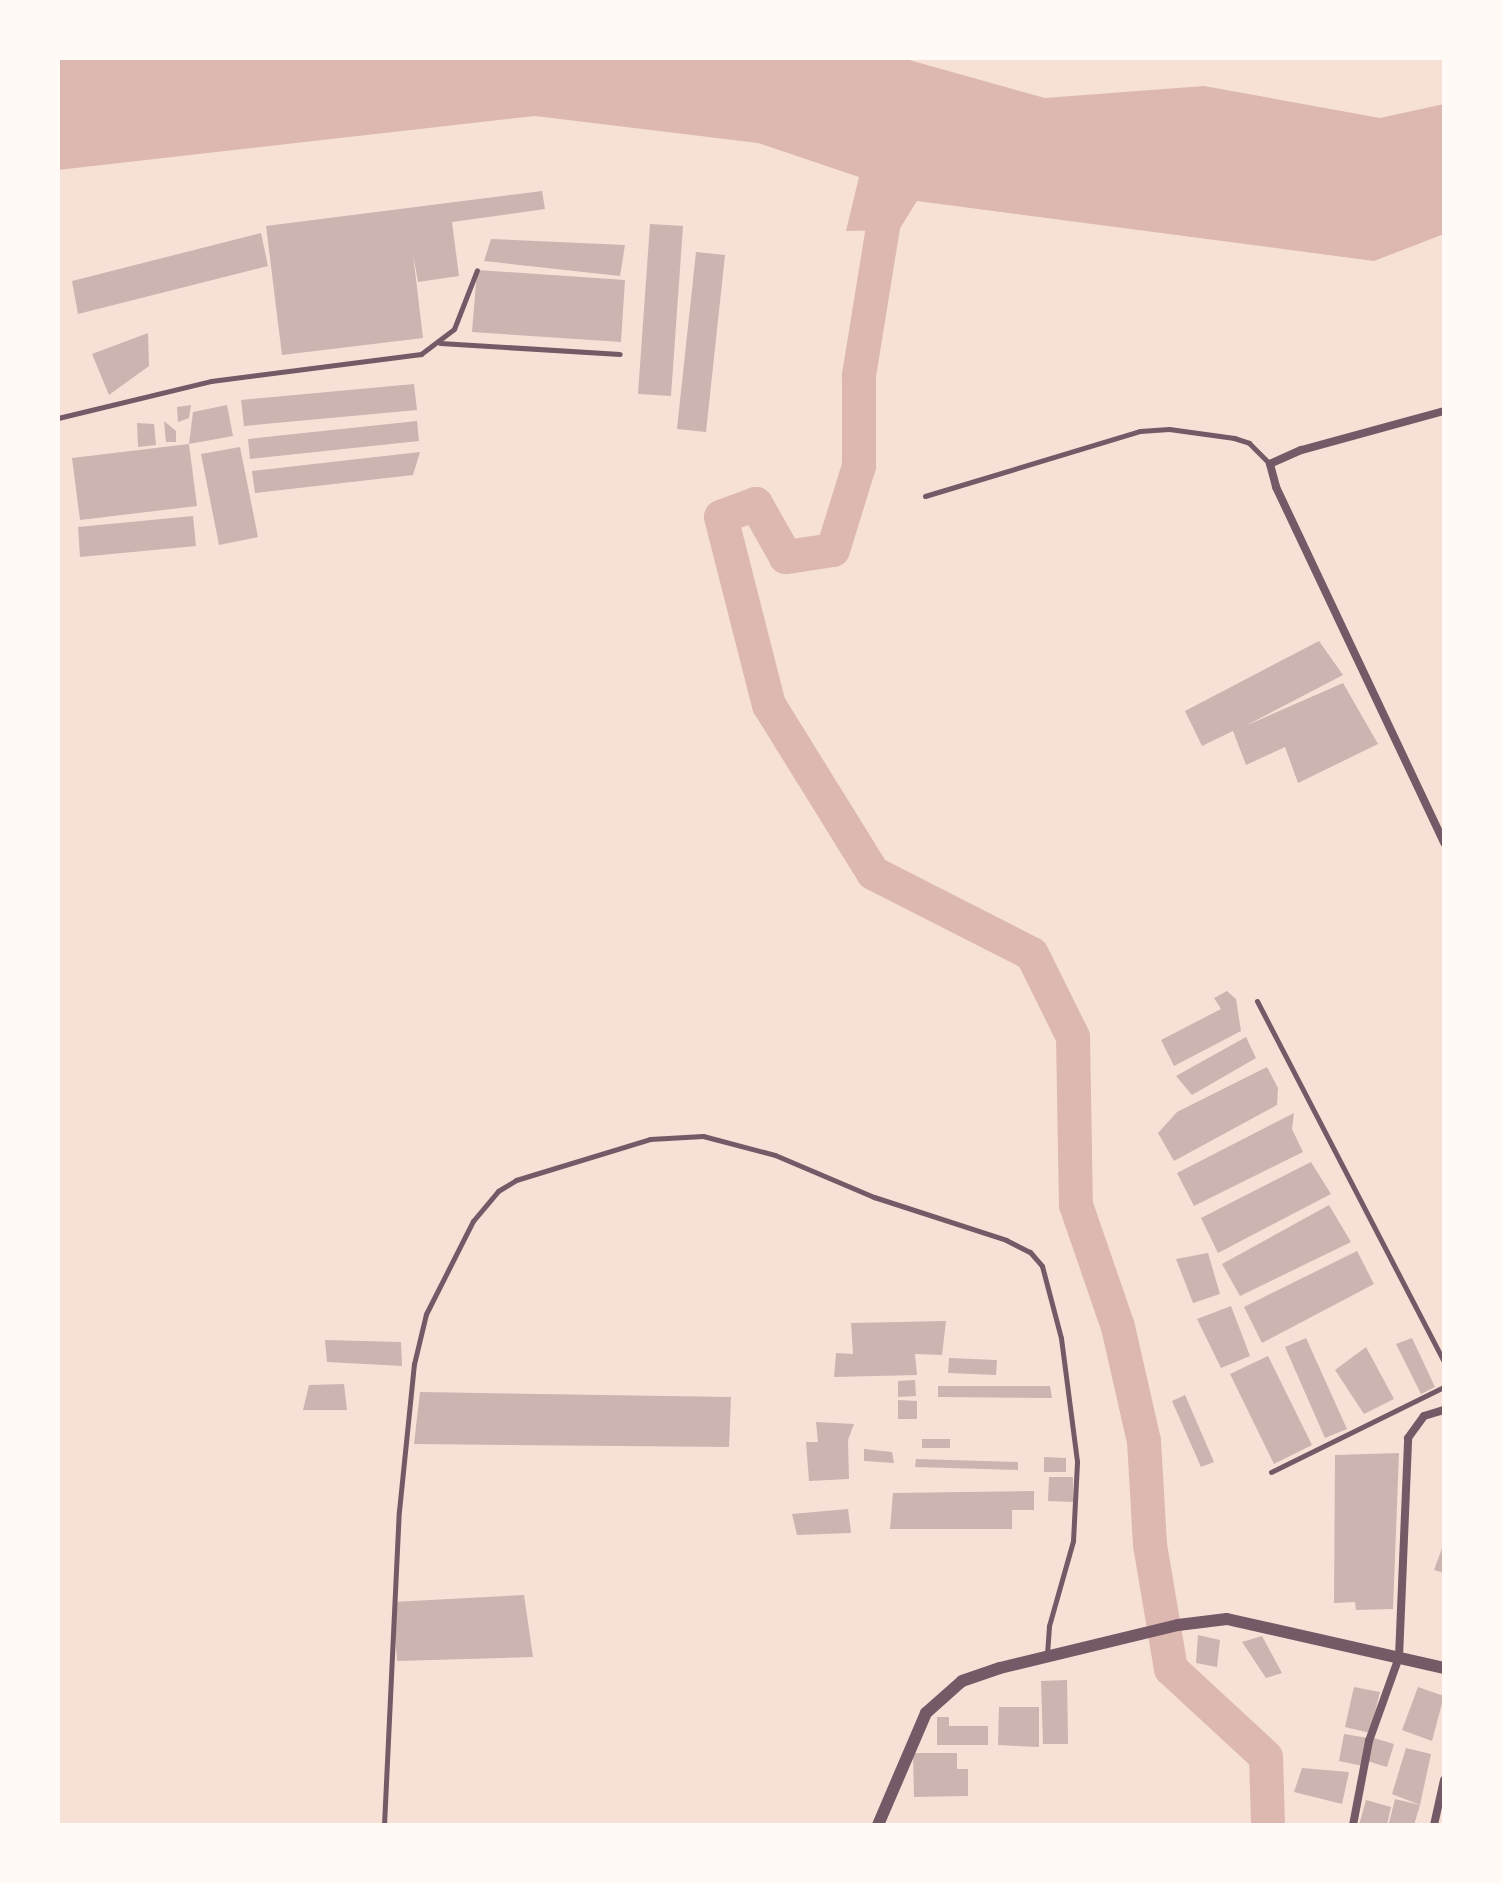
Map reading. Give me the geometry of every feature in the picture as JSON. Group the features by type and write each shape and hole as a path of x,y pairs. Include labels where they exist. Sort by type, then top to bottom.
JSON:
{"street":[{"path":"1444,411 1301,450 1270,464 1444,843"},
{"path":"1353,1825 1369,1741 1399,1657 1406,1449 1414,1425 1444,1410"},
{"path":"878,1825 916,1731 938,1698 975,1675 1141,1637 1178,1625 1240,1620 1444,1668"},
{"path":"1434,1825 1444,1780"}],"lane":[{"path":"58,418 211,381 421,354 454,329 477,270"},
{"path":"439,343 620,354"},
{"path":"925,496 1140,431 1169,429 1234,438 1249,443 1270,464"},
{"path":"1257,1001 1444,1361"},
{"path":"384,1825 399,1511 414,1364 426,1314 473,1221 498,1191 516,1180 650,1139 703,1136 775,1155 874,1197 1006,1240 1030,1252 1042,1266 1061,1338 1077,1462 1073,1541 1049,1626 1047,1658"},
{"path":"1271,1472 1444,1387"}],"shaded area":[{"path":"58,58 902,58 1045,98 1204,86 1380,118 1444,104 1444,234 1374,261 917,201 899,230 846,231 859,177 758,143 535,116 58,170"}],"building":[{"path":"542,191 545,209 452,222 459,276 418,282 413,254 423,338 282,355 266,226"},
{"path":"650,224 683,226 671,396 638,394"},
{"path":"261,233 268,266 78,314 72,281"},
{"path":"491,239 625,245 620,276 484,261"},
{"path":"696,252 725,255 706,432 677,429"},
{"path":"477,270 625,280 621,342 472,332"},
{"path":"148,333 149,366 109,395 92,354"},
{"path":"414,384 417,410 244,426 241,400"},
{"path":"191,405 189,418 178,422 177,407"},
{"path":"227,405 233,436 189,444 193,412"},
{"path":"164,421 176,431 176,442 166,442"},
{"path":"417,421 419,441 250,459 248,439"},
{"path":"137,423 154,424 156,445 138,447"},
{"path":"189,444 197,506 80,520 72,458"},
{"path":"240,447 258,537 219,545 201,454"},
{"path":"420,452 413,475 255,493 252,471"},
{"path":"193,516 196,546 80,557 78,527"},
{"path":"1319,641 1343,675 1245,726 1343,683 1378,744 1298,783 1285,747 1246,765 1233,731 1202,746 1185,711"},
{"path":"1227,991 1236,999 1241,1031 1174,1066 1161,1040 1221,1009 1214,998"},
{"path":"1246,1037 1256,1058 1192,1095 1176,1076"},
{"path":"1267,1067 1278,1088 1277,1105 1174,1161 1158,1133 1177,1112"},
{"path":"1294,1113 1292,1129 1303,1152 1194,1206 1177,1173"},
{"path":"1311,1162 1331,1194 1218,1253 1201,1218"},
{"path":"1329,1205 1351,1242 1240,1296 1222,1264"},
{"path":"1357,1251 1374,1284 1262,1343 1244,1307"},
{"path":"1208,1253 1220,1294 1193,1303 1176,1259"},
{"path":"1231,1306 1250,1356 1221,1368 1197,1319"},
{"path":"946,1321 942,1355 915,1354 917,1375 834,1377 836,1353 853,1354 851,1323"},
{"path":"1306,1338 1347,1429 1325,1438 1285,1347"},
{"path":"1412,1338 1435,1387 1421,1394 1396,1344"},
{"path":"325,1340 401,1342 402,1366 327,1362"},
{"path":"1366,1347 1394,1399 1364,1414 1335,1370"},
{"path":"1268,1356 1312,1445 1274,1464 1230,1374"},
{"path":"949,1358 997,1360 996,1375 948,1373"},
{"path":"915,1380 916,1396 898,1397 898,1381"},
{"path":"344,1384 347,1410 303,1410 309,1385"},
{"path":"938,1386 1050,1386 1052,1398 938,1397"},
{"path":"420,1392 731,1397 729,1447 414,1444"},
{"path":"1185,1395 1214,1462 1201,1467 1172,1401"},
{"path":"898,1400 917,1401 917,1419 898,1419"},
{"path":"816,1422 854,1424 848,1440 849,1479 809,1481 806,1442 818,1442"},
{"path":"922,1439 950,1439 950,1448 922,1448"},
{"path":"864,1449 892,1452 894,1463 864,1461"},
{"path":"1399,1453 1393,1609 1356,1610 1355,1602 1334,1603 1335,1455"},
{"path":"1044,1457 1066,1458 1066,1472 1044,1472"},
{"path":"916,1459 1018,1462 1018,1470 915,1467"},
{"path":"1049,1477 1073,1477 1073,1502 1048,1501"},
{"path":"1034,1491 1034,1510 1012,1510 1012,1529 890,1529 893,1493"},
{"path":"848,1509 851,1533 797,1535 792,1514"},
{"path":"1444,1543 1444,1573 1434,1570"},
{"path":"524,1595 533,1657 397,1661 393,1602"},
{"path":"1198,1635 1220,1640 1217,1667 1196,1663"},
{"path":"1262,1636 1282,1673 1266,1678 1242,1642"},
{"path":"1067,1680 1068,1744 1043,1744 1041,1681"},
{"path":"1354,1687 1380,1692 1370,1733 1345,1727"},
{"path":"1418,1687 1444,1696 1432,1741 1402,1730"},
{"path":"999,1707 1039,1707 1039,1747 998,1745"},
{"path":"937,1717 949,1717 949,1726 988,1726 988,1745 937,1745"},
{"path":"1344,1734 1368,1738 1363,1766 1339,1761"},
{"path":"1374,1738 1394,1744 1387,1767 1367,1761"},
{"path":"1406,1748 1431,1754 1420,1805 1392,1794"},
{"path":"913,1753 957,1753 957,1769 968,1769 968,1796 914,1797"},
{"path":"1302,1768 1349,1772 1342,1804 1294,1792"},
{"path":"1395,1799 1420,1805 1414,1825 1389,1823"},
{"path":"1366,1800 1391,1807 1387,1825 1359,1825"}],"waterway":[{"path":"897,185 884,221 859,376 859,466 833,550 786,557 756,504 721,517 769,705 873,873 1032,954 1073,1037 1076,1205 1118,1327 1144,1441 1150,1545 1171,1669 1266,1757 1268,1825"}]}
